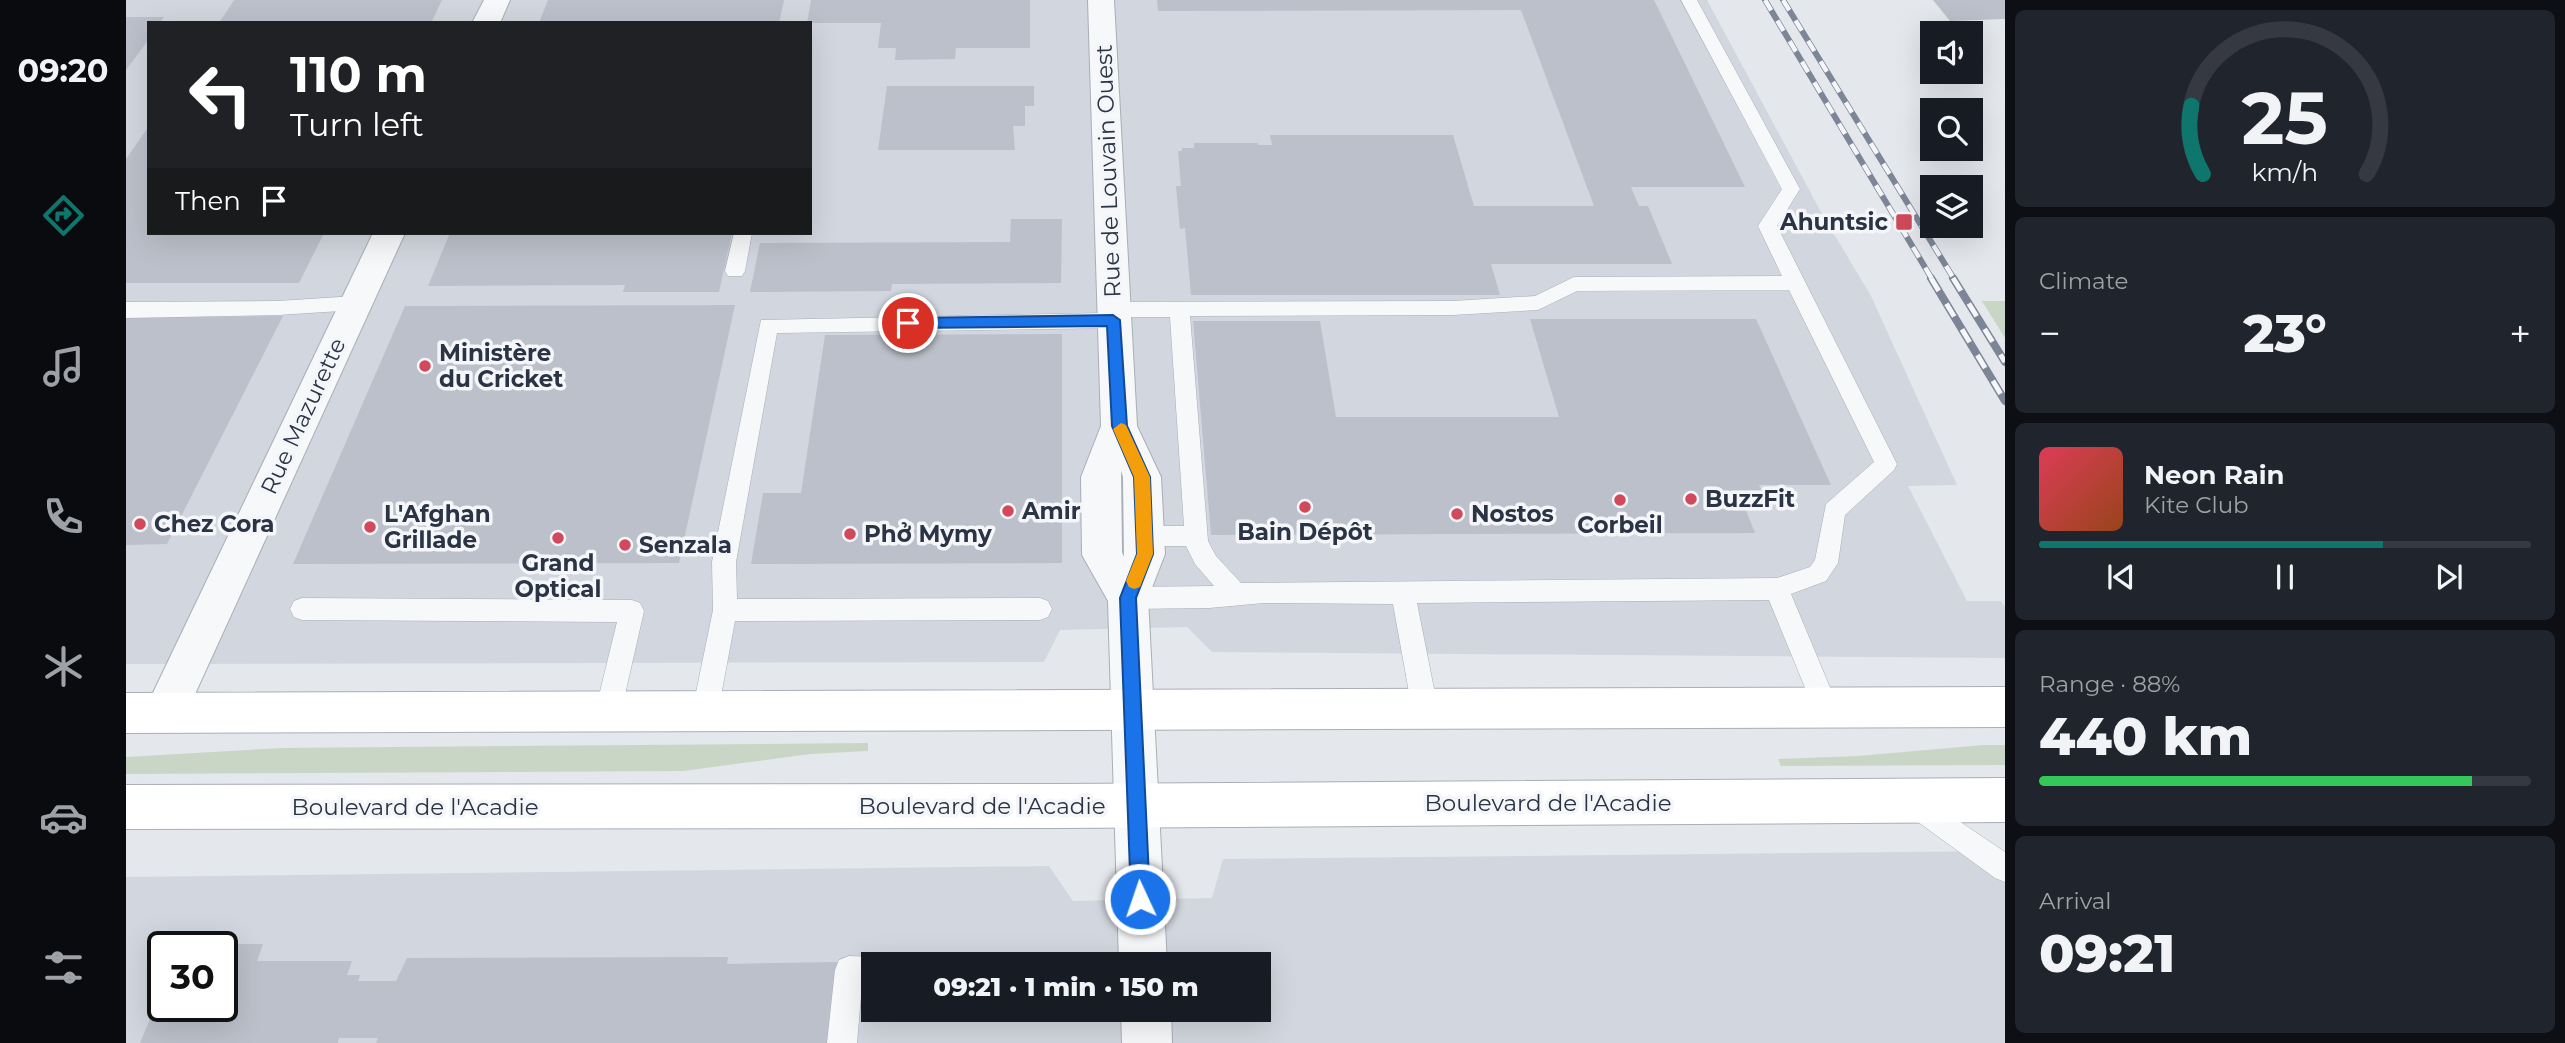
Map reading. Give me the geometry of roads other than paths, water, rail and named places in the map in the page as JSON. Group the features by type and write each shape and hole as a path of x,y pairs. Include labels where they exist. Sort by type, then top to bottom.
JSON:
{"main road":[{"path":"146,713 2005,707"},
{"name":"Boulevard de l'Acadie","path":"126,807 2005,800"}],"street":[{"path":"487,21 497,0"},
{"name":"Rue de Louvain Ouest","path":"1101,0 1119,426 1142,477 1145,554 1128,598 1142,952"},
{"name":"Rue Mazurette","path":"146,713 356,303 388,235"},
{"name":"Rue de Louvain Ouest","path":"1119,426 1100,477 1102,555 1128,598"},
{"path":"1146,1022 1147,1043"}],"lane":[{"path":"1128,598 1264,592 1777,589 1818,574 1828,560 1834,510 1886,464 1767,226 1791,189 1689,0"},
{"path":"735,271 743,235"},
{"path":"705,712 725,610 724,562 768,325 1113,315 1179,309 1453,308 1538,303 1574,284 1795,283"},
{"path":"126,310 278,308 356,303"},
{"path":"1179,309 1196,536 1204,561 1229,584 1235,594"},
{"path":"1144,536 1196,536"},
{"path":"1777,589 1826,709"},
{"path":"1403,593 1425,709"},
{"path":"302,609 632,611 608,712"},
{"path":"725,610 1040,609"},
{"path":"1911,801 2005,868"},
{"path":"842,1043 849,970 861,970"}],"railway":[{"path":"1765,0 1932,279"},
{"path":"1783,0 1954,279"},
{"path":"1931,278 2005,401"},
{"path":"1953,278 2005,362"}],"place":[{"name":"Ahuntsic","path":"1904,222"},
{"name":"Ministère du Cricket","path":"425,366"},
{"name":"BuzzFit","path":"1691,499"},
{"name":"Corbeil","path":"1620,500"},
{"name":"Bain Dépôt","path":"1305,507"},
{"name":"Amir","path":"1008,511"},
{"name":"Nostos","path":"1457,514"},
{"name":"Chez Cora","path":"140,524"},
{"name":"L'Afghan Grillade","path":"370,527"},
{"name":"Phở Mymy","path":"850,534"},
{"name":"Grand Optical","path":"558,538"},
{"name":"Senzala","path":"625,545"}]}
